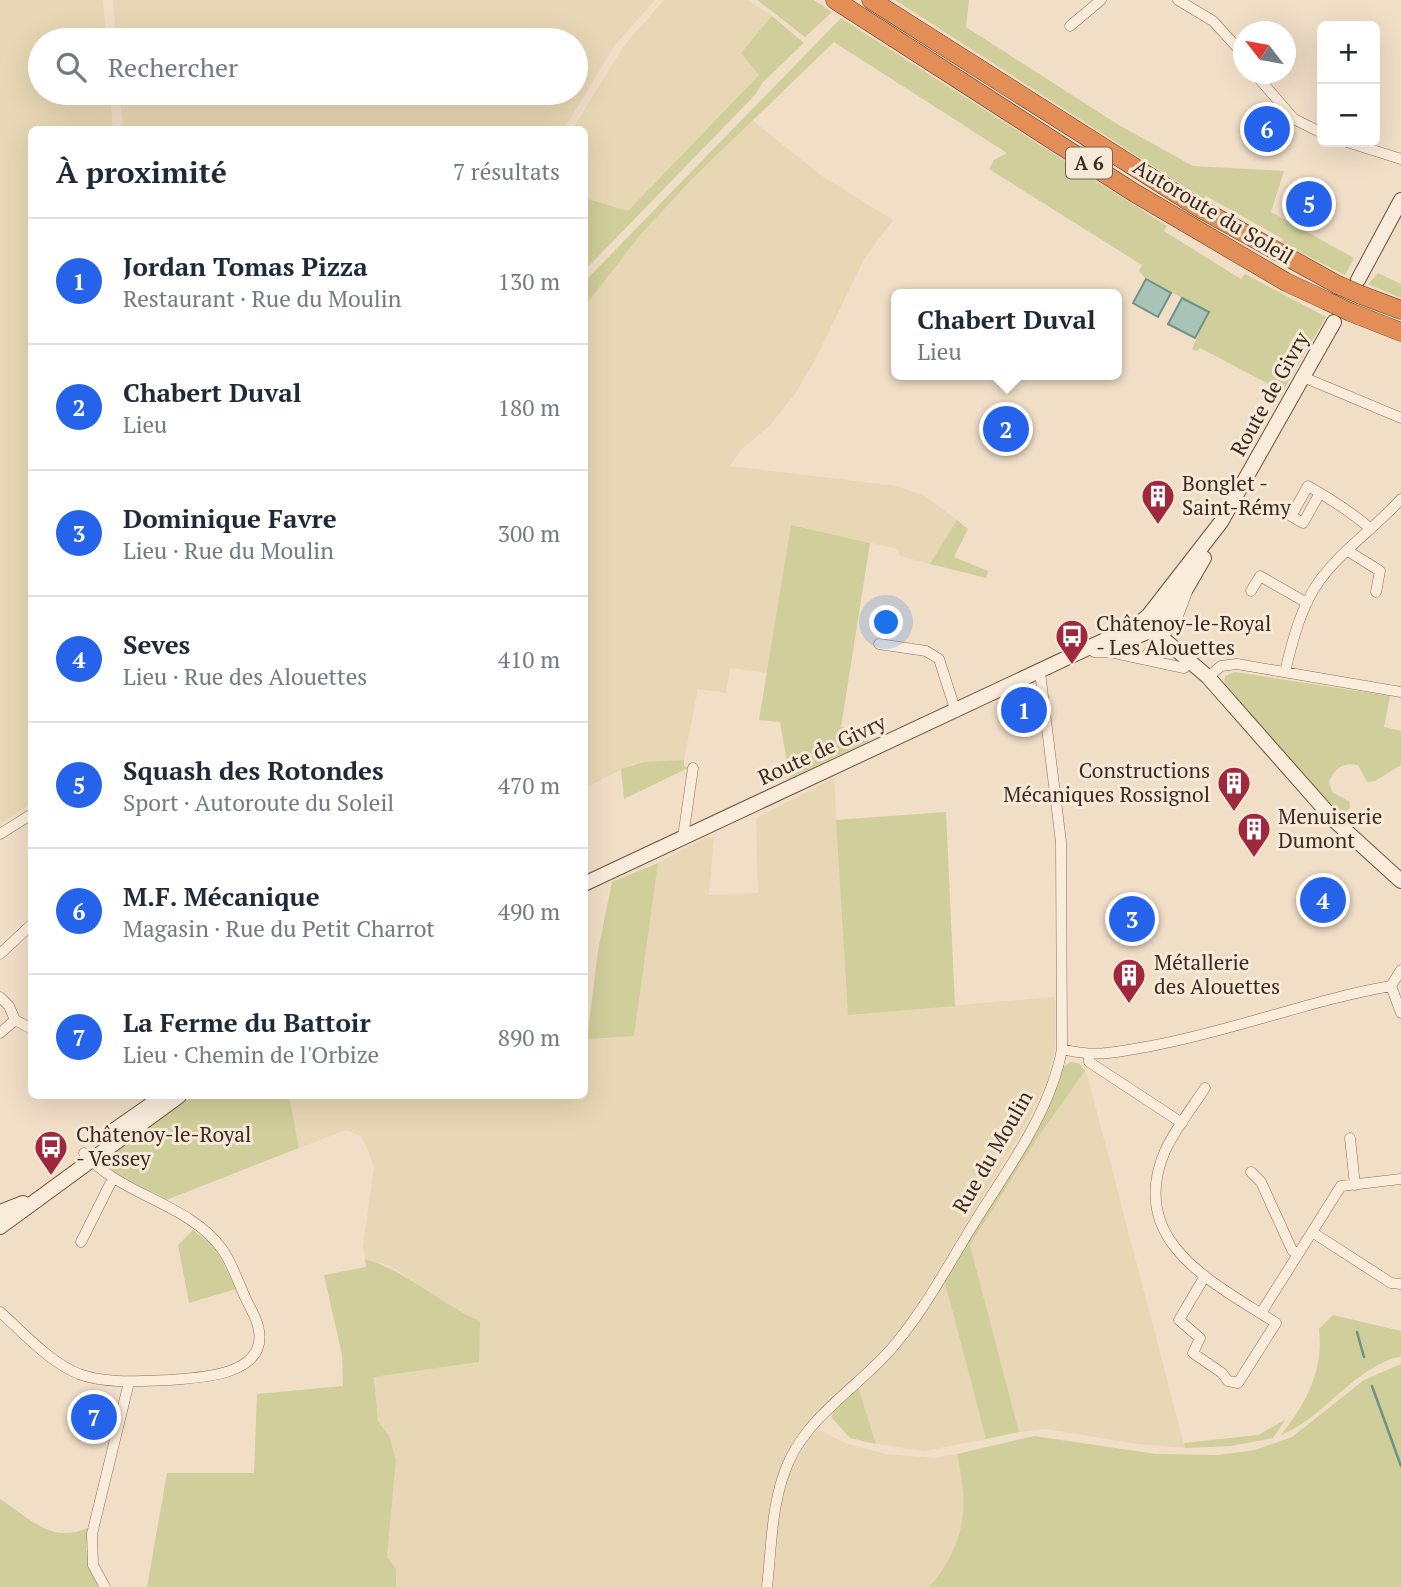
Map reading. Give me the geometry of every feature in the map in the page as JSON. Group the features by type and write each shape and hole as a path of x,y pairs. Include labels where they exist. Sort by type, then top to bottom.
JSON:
{"highway":[{"name":"Autoroute du Soleil","path":"835,0 1133,192 1286,282 1401,332"},
{"name":"Autoroute du Soleil","path":"871,0 1199,208 1338,285 1359,287 1401,310"}],"main road":[{"path":"1359,287 1401,200"},
{"name":"Route de Givry","path":"588,882 1040,672 1158,625 1187,568 1221,522 1334,322"},
{"name":"Route de Givry","path":"1078,655 1094,652 1158,625 1186,589 1211,547 1221,522"},
{"path":"1158,625 1186,658 1208,677 1335,821 1401,881"},
{"path":"0,1227 159,1099"},
{"path":"0,1212 22,1203 87,1156 174,1099"}],"street":[{"path":"1070,26 1101,0"},
{"path":"1178,0 1213,21 1233,43"},
{"path":"1264,84 1294,119 1317,130"},
{"path":"1363,147 1401,159"},
{"path":"1303,377 1401,418"},
{"path":"1320,493 1342,505 1371,529"},
{"path":"1285,672 1307,603 1321,578 1401,499"},
{"path":"1348,551 1380,571 1377,592"},
{"path":"1251,591 1260,576 1307,603"},
{"path":"1144,658 1158,625"},
{"path":"879,644 926,652 939,659 956,712"},
{"path":"1094,652 1144,658 1184,668 1186,658"},
{"path":"1208,677 1228,664 1400,689"},
{"name":"Rue du Moulin","path":"768,1587 778,1493 793,1453 811,1429 894,1346 926,1302 1040,1114 1058,1071 1062,1049 1061,842 1040,672"},
{"path":"683,837 693,768"},
{"path":"0,834 28,816"},
{"path":"0,954 28,928"},
{"path":"1062,1049 1088,1056 1209,1035 1391,986 1401,970"},
{"path":"1391,986 1401,1013"},
{"path":"0,997 9,1006 15,1020 28,1026"},
{"path":"0,1033 15,1020"},
{"path":"1088,1056 1089,1062 1182,1123"},
{"path":"1205,1088 1162,1159 1157,1181 1158,1208 1167,1238 1175,1250 1205,1276 1276,1323 1238,1383 1228,1381 1222,1373 1193,1353 1200,1338 1179,1320 1205,1276"},
{"path":"1350,1138 1355,1185"},
{"path":"0,1312 63,1366 82,1375 129,1382 197,1378 232,1370 245,1363 255,1352 260,1343 259,1329 223,1251 211,1236 113,1178 87,1156"},
{"path":"1251,1172 1261,1182 1292,1250 1297,1254"},
{"path":"80,1242 113,1178"},
{"path":"1261,1313 1341,1186 1401,1179"},
{"path":"1312,1232 1391,1283 1401,1284"},
{"path":"105,1587 93,1565 92,1534 129,1382"}],"shaded area":[{"path":"0,0 103,0 105,28 28,28 28,105 111,105 113,126 28,126 28,806 0,824"},
{"path":"113,0 655,0 615,45 588,89 588,28 115,28"},
{"path":"664,0 748,0 772,16 758,35 760,74 628,211 588,199 588,126 574,126 623,47"},
{"path":"757,0 814,0 832,12 805,37"},
{"path":"895,0 969,0 966,27 1117,124 1193,166 1284,171 1271,212 1354,258 1345,275 1282,243 1283,239 1206,196 1204,199"},
{"path":"772,16 804,43 763,82 754,96 588,267 588,199 628,211 759,75 741,53"},
{"path":"841,18 1167,226 1164,231 1241,279 1245,274 1326,317 1280,396 1278,389 1200,348 1197,351 1192,349 1208,312 1146,279 1139,271 1142,265 989,169 994,160 1007,153 834,42 692,179 641,234 588,302 588,278"},
{"path":"121,105 579,105 566,126 123,126"},
{"path":"753,121 822,176 893,220 864,259 816,358 795,394 770,425 741,450 730,466 897,486 923,495 957,520 940,553 930,564 900,556 898,549 791,525 767,673 730,668 726,693 698,689 684,760 632,764 588,786 588,302 641,234 692,179"},
{"path":"1378,273 1401,284 1401,298 1368,284"},
{"path":"1146,279 1171,293 1158,317 1133,303"},
{"path":"1182,298 1209,312 1195,338 1168,324"},
{"path":"957,520 968,529 954,557 988,571 986,578 930,564"},
{"path":"791,525 870,543 841,727 872,735 867,737 869,741 790,778 780,722 759,720"},
{"path":"1235,672 1390,696 1384,727 1401,731 1401,765 1375,781 1367,782 1358,765 1348,764 1337,770 1329,782 1332,792 1349,801 1350,807 1343,818 1224,686 1225,676"},
{"path":"684,760 684,766 690,767 624,799 621,769 644,762"},
{"path":"834,778 848,1014 1055,997 1055,1047 1047,1082 1023,1130 907,1321 881,1353 799,1432 789,1448 773,1493 761,1587 396,1587 396,1569 387,1557 396,1460 389,1436 378,1421 374,1377 479,1362 479,1321 455,1310 391,1266 365,1259 363,1246 374,1168 368,1150 361,1136 346,1130 299,1148 290,1099 588,1099 588,1039 634,1035 658,863 706,837 714,837 709,895 758,893 756,818"},
{"path":"946,812 955,1006 848,1015 836,820"},
{"path":"658,863 634,1036 588,1039 598,951 612,882"},
{"path":"1071,1062 1080,1064 1085,1071 1036,1140 970,1245 1019,1432 986,1439 944,1279 1063,1067"},
{"path":"1085,1071 1185,1448 1137,1444 1048,1429 1019,1432 970,1245 1036,1140"},
{"path":"182,1099 290,1099 299,1148 166,1200 114,1172 107,1161 111,1149"},
{"path":"193,1230 215,1247 236,1289 189,1303 178,1245"},
{"path":"365,1259 395,1271 480,1321 479,1362 374,1377 378,1421 389,1436 396,1460 387,1557 396,1569 396,1587 147,1587 167,1473 254,1473 257,1394 343,1386 342,1355 324,1275 366,1267"},
{"path":"944,1279 986,1439 925,1451 876,1444 858,1387"},
{"path":"1333,1315 1401,1331 1401,1356 1368,1371 1312,1417 1281,1435 1311,1386 1319,1359 1319,1329"},
{"path":"1401,1364 1401,1587 929,1587 951,1556 961,1525 963,1492 957,1454 1034,1436 1156,1454 1219,1455 1255,1450 1292,1437 1364,1380"},
{"path":"858,1387 876,1444 850,1438 832,1418 833,1410"},
{"path":"1285,1420 1273,1438 1231,1446 1185,1448 1184,1443 1258,1435"},
{"path":"819,1430 845,1443 885,1454 935,1458 957,1454 965,1491 963,1522 952,1556 929,1587 773,1587 780,1509 789,1475 810,1436"},
{"path":"0,1499 52,1531 75,1532 88,1528 86,1549 98,1587 0,1587"}],"waterway":[{"path":"1357,1332 1364,1357"},
{"path":"1372,1386 1401,1466"}],"place":[{"name":"M.F. Mécanique","path":"1267,129"},
{"name":"Squash des Rotondes","path":"1309,204"},
{"name":"Chabert Duval","path":"1006,429"},
{"name":"Bonglet - Saint-Rémy","path":"1158,526"},
{"name":"Châtenoy-le-Royal - Les Alouettes","path":"1072,666"},
{"name":"Jordan Tomas Pizza","path":"1024,710"},
{"name":"Constructions Mécaniques Rossignol","path":"1234,813"},
{"name":"Menuiserie Dumont","path":"1254,859"},
{"name":"Seves","path":"1323,900"},
{"name":"Dominique Favre","path":"1132,919"},
{"name":"Métallerie des Alouettes","path":"1129,1005"},
{"name":"Châtenoy-le-Royal - Vessey","path":"51,1177"},
{"name":"La Ferme du Battoir","path":"94,1417"}]}
